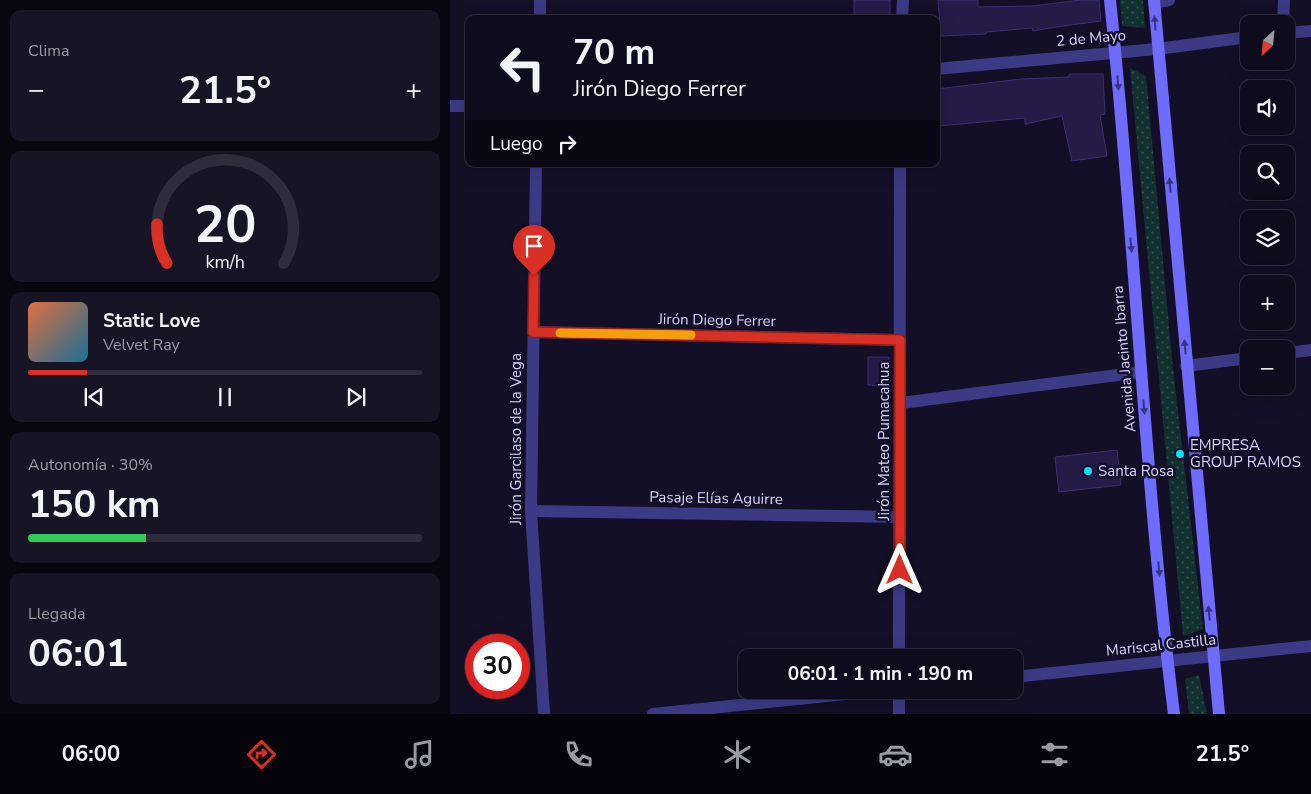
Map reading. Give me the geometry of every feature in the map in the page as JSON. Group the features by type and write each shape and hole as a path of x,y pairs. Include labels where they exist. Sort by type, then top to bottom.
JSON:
{"street":[{"path":"540,0 540,15"},
{"path":"902,15 903,0"},
{"name":"Avenida Jacinto Ibarra","path":"1110,0 1141,372 1174,714"},
{"path":"1169,0 1154,2 1157,49 1219,714"},
{"path":"1283,15 1284,0"},
{"path":"1295,32 1311,30"},
{"name":"2 de Mayo","path":"940,69 1157,49 1240,38"},
{"path":"450,106 465,106"},
{"name":"Jirón Garcilaso de la Vega","path":"536,167 531,511 544,714"},
{"name":"Jirón Mateo Pumacahua","path":"899,649 900,167"},
{"name":"Jirón Diego Ferrer","path":"533,332 900,340"},
{"path":"1295,352 1311,350"},
{"path":"1186,366 1240,359"},
{"path":"901,403 1141,372"},
{"name":"Pasaje Elías Aguirre","path":"531,511 900,517"},
{"name":"Mariscal Castilla","path":"1023,676 1311,646"},
{"path":"653,714 797,699"},
{"path":"899,699 899,714"}],"green space":[{"path":"1120,0 1143,0 1145,28 1122,26"},
{"path":"1130,68 1146,76 1172,359 1203,629 1183,636"},
{"path":"1199,675 1207,714 1189,714 1185,679"}],"building":[{"path":"854,0 890,0 890,15 854,15"},
{"path":"938,0 978,0 978,7 1032,6 1081,0 1099,0 1101,21 1033,31 1032,28 986,32 986,34 941,36"},
{"path":"1069,74 1103,74 1105,114 1100,115 1107,156 1072,161 1062,116 1025,124 1025,118 940,126 940,89 1021,79 1069,77"},
{"path":"868,357 889,357 889,386 868,385"},
{"name":"Santa Rosa","path":"1117,450 1121,485 1059,492 1055,457"}],"slow traffic":[{"path":"560,333 691,335"}],"place":[{"name":"EMPRESA GROUP RAMOS","path":"1180,454"},
{"name":"Santa Rosa","path":"1088,471"}],"route":[{"path":"534,276 533,332 900,340 900,570"}]}
